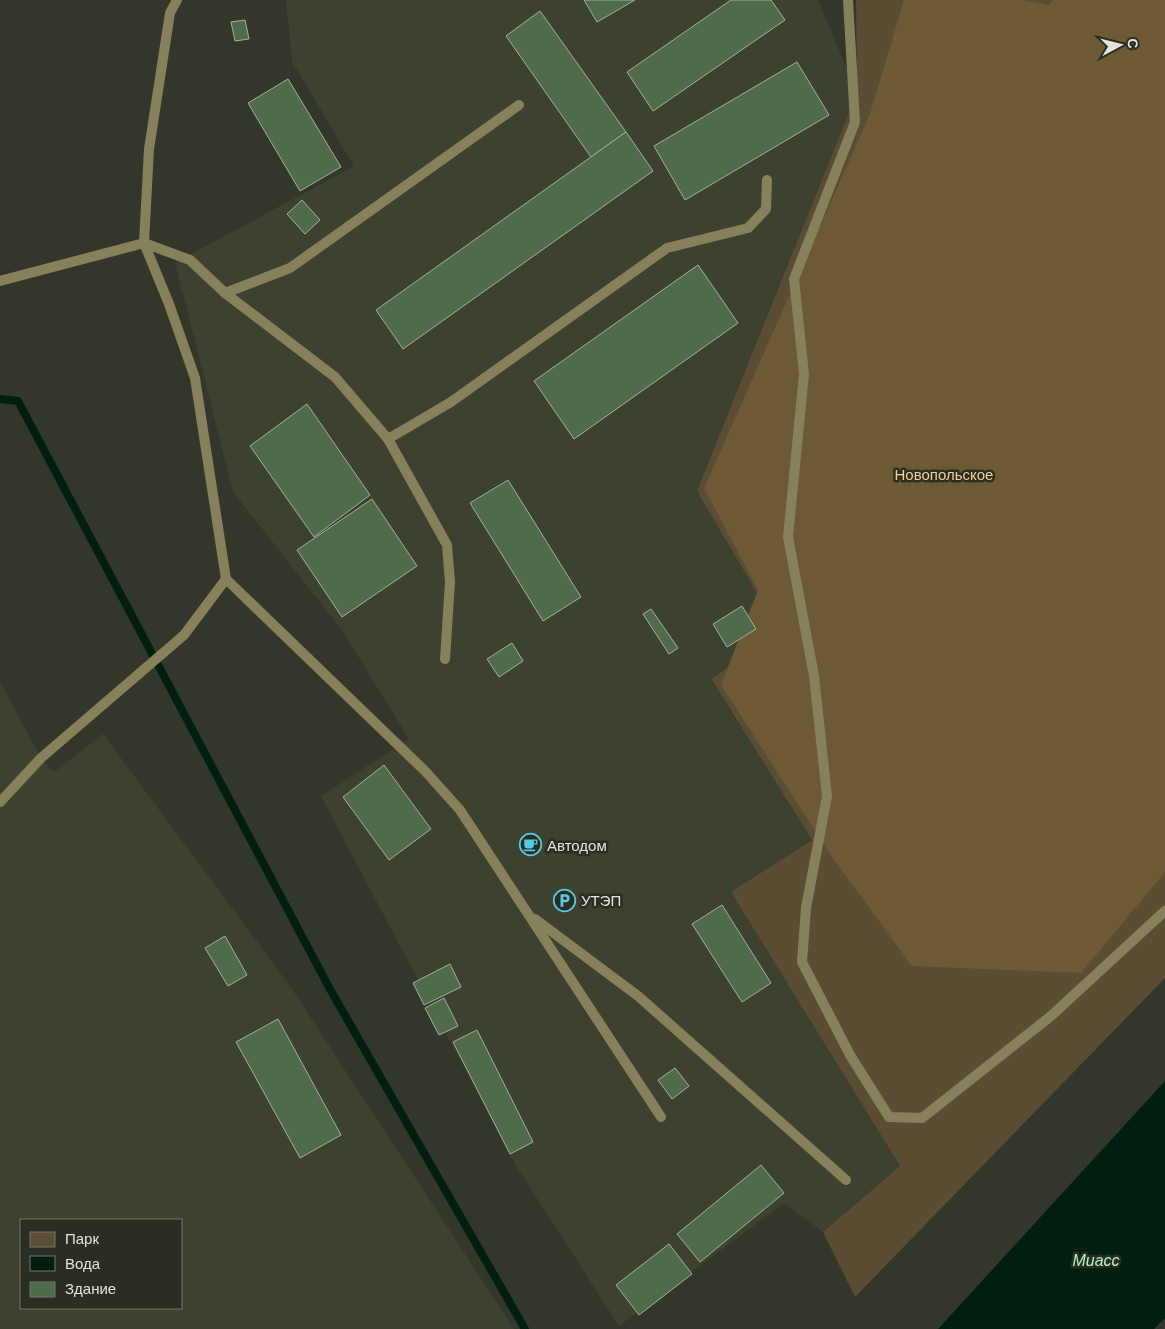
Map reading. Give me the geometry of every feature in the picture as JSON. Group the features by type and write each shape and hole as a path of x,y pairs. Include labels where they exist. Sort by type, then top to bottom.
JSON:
{"lane":[{"path":"177,0 170,13 149,148 144,243 169,304 195,378 226,579 424,771 460,810 661,1118"},
{"path":"848,0 855,122 794,279 804,374 788,537 814,676 827,796 806,908 802,962 850,1056 889,1117 922,1118 1051,1016 1165,911"},
{"path":"225,294 290,268 519,105"},
{"path":"388,439 451,402 667,248 748,228 766,209 767,180"},
{"path":"0,281 144,243 190,260 225,294 335,377 388,439 447,545 450,582 445,659"},
{"path":"0,802 41,758 184,635 226,579"},
{"path":"528,914 638,996 846,1180"}],"shaded area":[{"path":"286,0 818,0 857,93 780,633 711,680 812,840 731,892 900,1166 823,1232 784,1203 619,1326 515,1164 321,796 409,739 342,630 233,492 175,263 354,166 292,61"},
{"path":"0,682 41,758 54,772 103,734 292,989 514,1329 0,1329"}],"green space":[{"name":"Новопольское","path":"856,0 1165,0 1165,978 855,1297 823,1232 900,1166 731,892 812,840 711,679 780,632 697,491 857,93"},
{"name":"Новопольское","path":"904,0 1022,0 1049,5 1053,0 1165,0 1165,872 1081,973 912,966 832,857 721,685 758,590 704,488 870,114"}],"water":[{"name":"Миасс","path":"1165,1081 1165,1318 1154,1329 938,1329"}],"building":[{"path":"584,0 635,0 597,22"},
{"path":"731,0 771,0 785,20 653,111 627,72"},
{"path":"540,11 626,132 591,157 506,36"},
{"path":"245,20 249,39 235,41 231,22"},
{"path":"797,62 829,115 685,200 654,146"},
{"path":"288,79 341,167 300,191 248,103"},
{"path":"626,132 653,171 403,349 376,310"},
{"path":"302,200 320,220 305,234 287,214"},
{"path":"698,265 738,323 574,439 534,381"},
{"path":"307,404 370,495 314,537 250,446"},
{"path":"508,480 581,597 543,621 470,503"},
{"path":"372,499 417,566 342,617 297,550"},
{"path":"742,606 756,629 727,647 713,624"},
{"path":"651,609 678,648 669,654 643,614"},
{"path":"512,643 523,661 499,677 487,659"},
{"path":"384,765 431,829 389,860 343,797"},
{"path":"722,905 771,983 742,1002 692,924"},
{"path":"225,936 247,975 228,986 205,948"},
{"path":"450,964 461,987 424,1005 413,983"},
{"path":"444,998 458,1026 439,1035 425,1008"},
{"path":"278,1019 341,1135 300,1158 236,1042"},
{"path":"477,1030 533,1142 510,1154 453,1042"},
{"path":"675,1068 689,1086 672,1099 658,1080"},
{"path":"761,1165 784,1193 700,1262 677,1234"},
{"path":"669,1244 692,1274 639,1315 616,1285"}],"waterway":[{"path":"0,399 18,401 331,991 525,1329"}],"place":[{"name":"Автодом","path":"531,845"},
{"name":"УТЭП","path":"565,900"}]}
